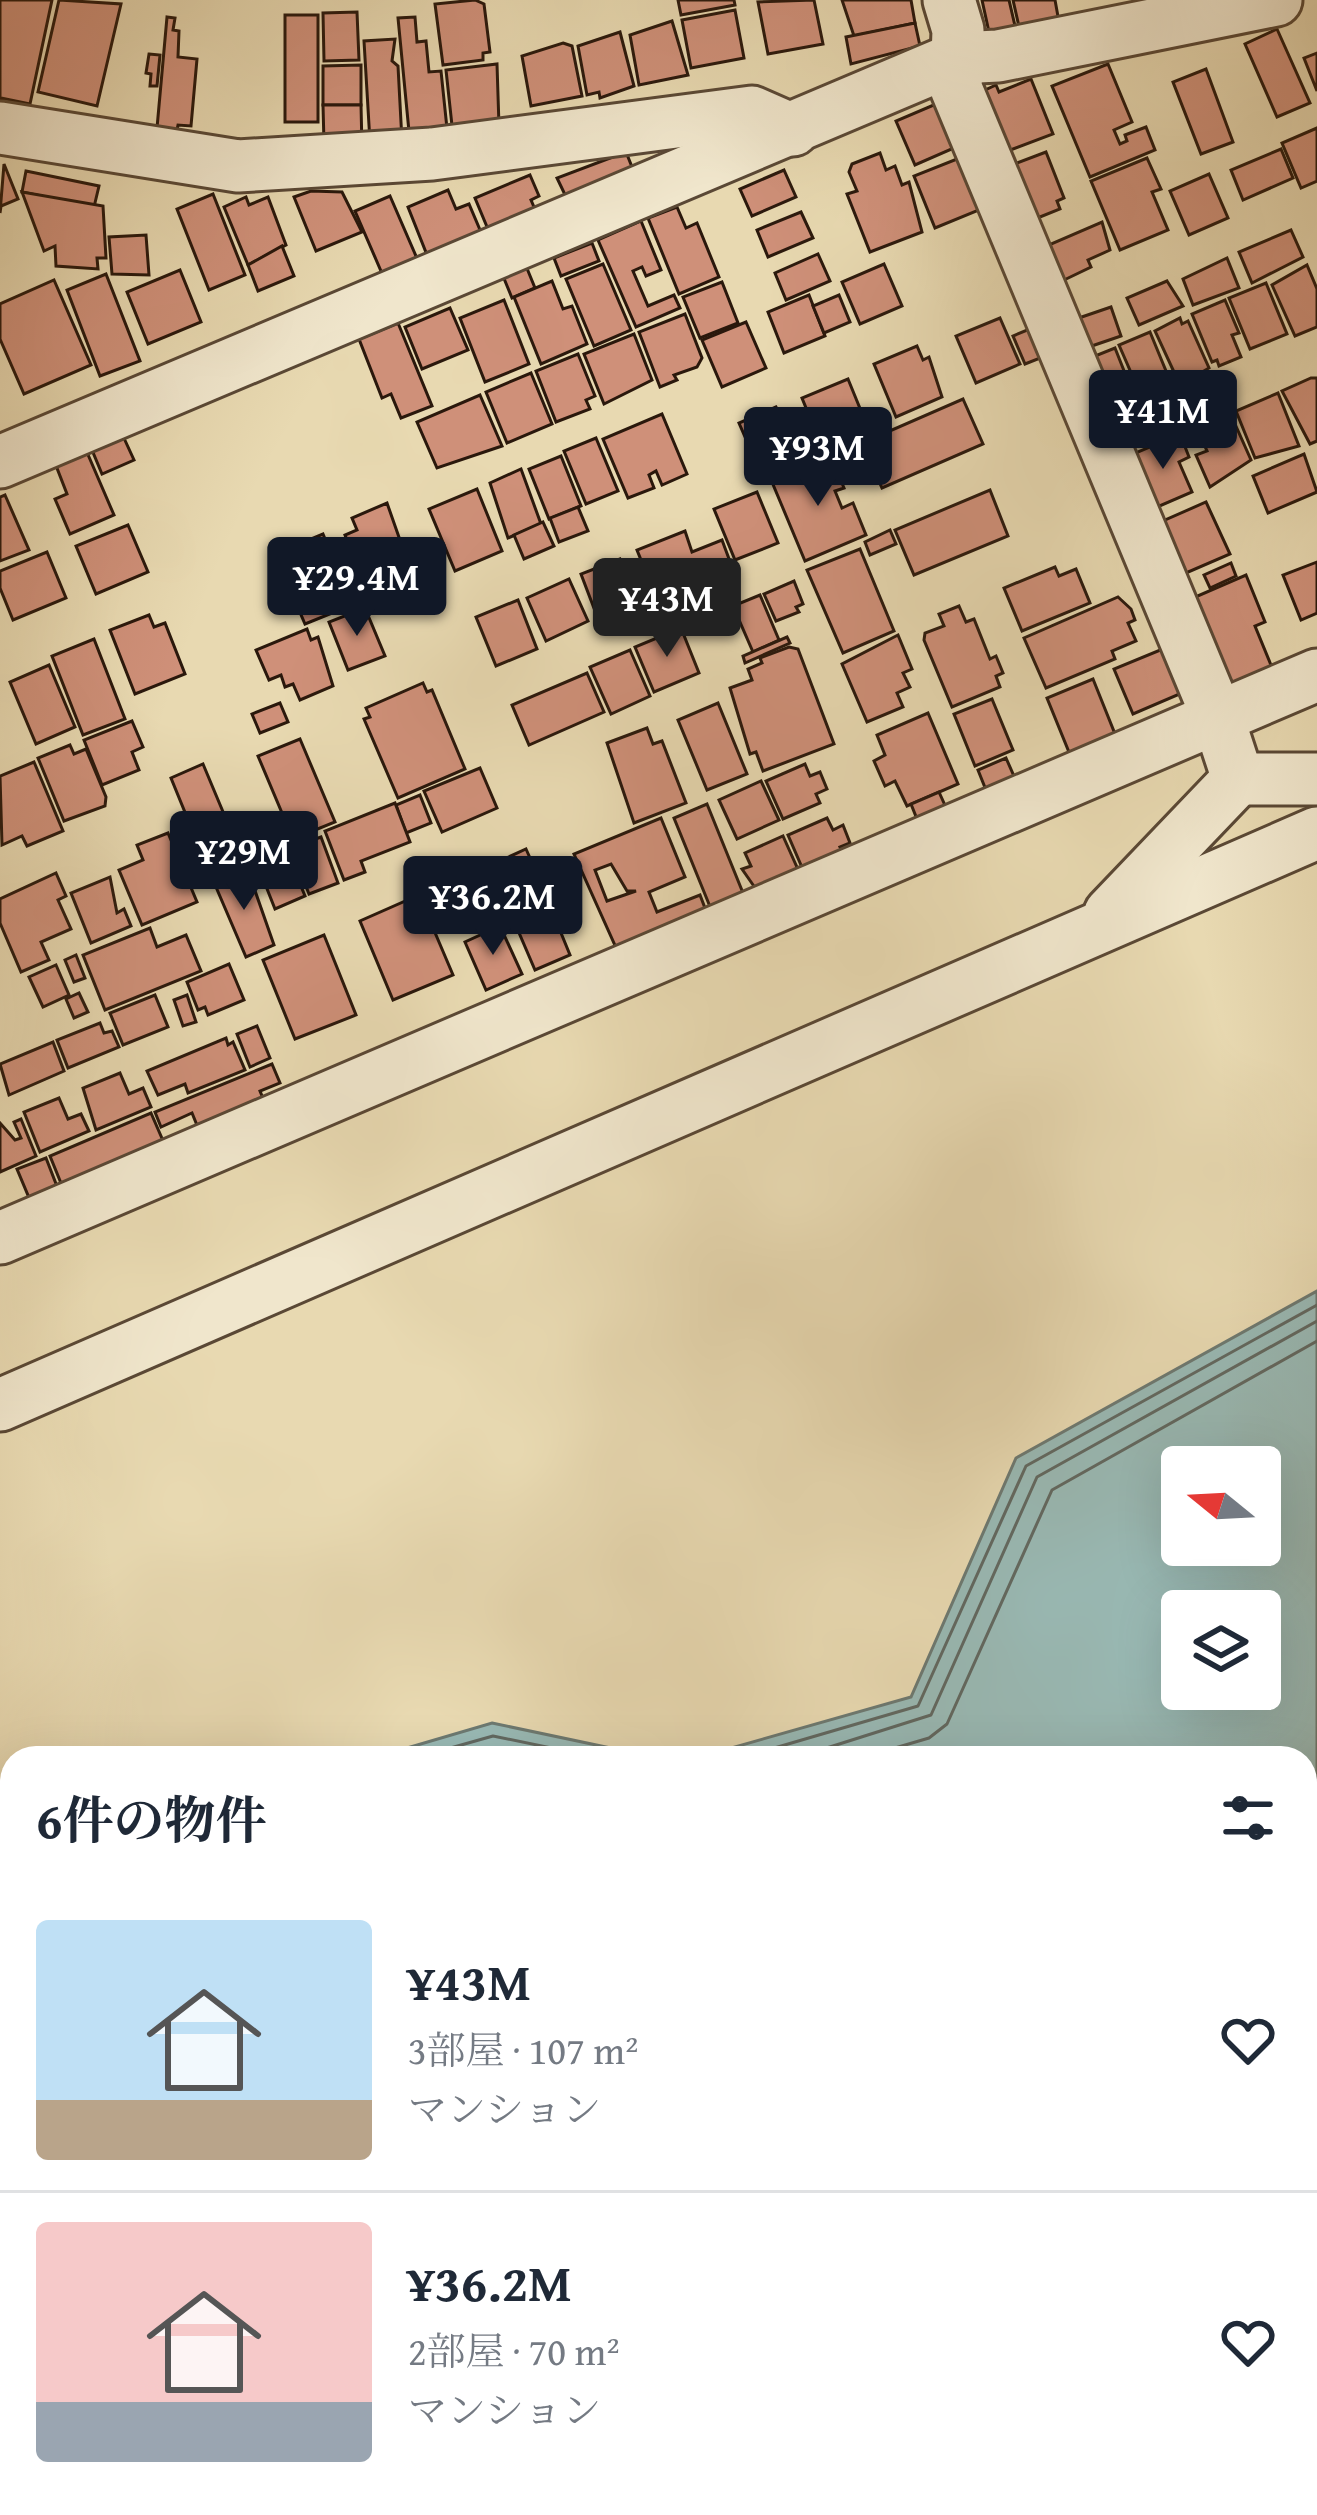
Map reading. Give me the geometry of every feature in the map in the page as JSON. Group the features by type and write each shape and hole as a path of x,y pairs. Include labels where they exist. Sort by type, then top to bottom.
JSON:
{"street":[{"path":"949,0 956,88 1218,718 1238,779"},
{"path":"0,462 957,58 998,56 1276,0"},
{"path":"0,128 238,166 432,154 752,112 793,130"},
{"path":"0,1238 1317,675"},
{"path":"1099,925 1238,779 1317,778"},
{"path":"0,1405 1317,833"}],"water":[{"path":"1317,1291 1317,1746 738,1746 911,1697 1016,1458"},
{"path":"492,1723 601,1746 414,1746"}],"building":[{"path":"0,0 52,0 30,104 1,98 0,104"},
{"path":"59,0 121,4 97,106 38,92"},
{"path":"475,0 484,4 490,52 483,53 483,60 443,65 435,4"},
{"path":"678,0 734,0 735,5 681,15"},
{"path":"814,0 823,44 768,54 758,2"},
{"path":"842,0 911,0 915,23 854,36"},
{"path":"982,0 1009,0 1015,26 989,32"},
{"path":"1013,0 1055,0 1059,22 1020,31"},
{"path":"735,10 744,58 691,68 682,20"},
{"path":"357,12 359,60 324,61 323,13"},
{"path":"285,15 318,15 318,122 285,122"},
{"path":"167,17 175,18 173,30 179,31 178,57 197,59 191,126 178,125 177,130 157,128"},
{"path":"415,17 417,42 426,41 429,72 441,71 448,138 410,142 398,18"},
{"path":"672,21 688,75 639,85 630,35"},
{"path":"915,23 920,46 851,64 846,37"},
{"path":"1277,29 1310,103 1277,117 1245,44"},
{"path":"620,32 634,86 600,98 599,92 587,95 578,46"},
{"path":"395,39 392,61 398,66 402,141 370,142 364,41"},
{"path":"563,43 572,46 582,96 531,106 522,56"},
{"path":"1317,53 1317,91 1304,58"},
{"path":"149,54 160,55 157,86 150,86 151,74 146,73"},
{"path":"497,64 499,126 453,135 446,70"},
{"path":"1108,64 1132,122 1114,130 1120,144 1127,141 1125,135 1146,127 1155,150 1090,177 1052,86"},
{"path":"361,65 361,105 323,105 323,66"},
{"path":"1206,69 1233,142 1201,154 1173,82"},
{"path":"1031,79 1053,134 1005,152 983,91 996,85 999,92"},
{"path":"936,104 954,148 915,165 896,121"},
{"path":"323,105 361,105 362,148 324,143"},
{"path":"1317,128 1317,181 1301,188 1282,143"},
{"path":"1281,149 1293,178 1243,200 1231,170"},
{"path":"626,152 634,172 568,201 557,178"},
{"path":"1046,152 1064,198 1057,201 1060,209 1030,221 1004,168"},
{"path":"880,153 886,170 895,166 902,185 909,182 922,232 870,252 847,194 857,191 849,172 852,164"},
{"path":"962,157 979,210 935,228 914,176"},
{"path":"1147,158 1161,189 1152,192 1168,230 1120,250 1091,181"},
{"path":"4,164 18,199 1,206 0,213"},
{"path":"784,170 796,197 752,216 740,189"},
{"path":"26,171 99,186 94,207 22,192"},
{"path":"1209,174 1228,218 1189,235 1170,191"},
{"path":"530,175 539,196 531,200 537,214 490,234 475,198"},
{"path":"448,190 456,209 469,204 483,237 429,260 408,207"},
{"path":"311,191 342,192 362,232 316,251 294,197"},
{"path":"22,192 103,206 106,258 97,258 98,269 56,266 55,246 44,251"},
{"path":"213,194 245,275 209,290 177,209"},
{"path":"390,196 419,263 384,278 355,211"},
{"path":"246,197 249,205 268,197 286,245 248,265 224,207"},
{"path":"677,207 686,228 697,223 719,277 679,294 648,218"},
{"path":"801,212 813,238 768,257 757,230"},
{"path":"641,221 661,270 646,276 642,267 633,271 648,306 674,295 680,308 636,327 598,240"},
{"path":"1102,222 1110,250 1088,260 1091,267 1062,281 1037,250"},
{"path":"1291,230 1303,257 1252,283 1239,252"},
{"path":"146,235 149,275 112,274 109,237"},
{"path":"592,243 599,261 561,276 554,258"},
{"path":"282,246 294,276 258,291 248,265"},
{"path":"818,254 830,281 786,300 775,273"},
{"path":"1227,258 1239,288 1193,305 1183,279"},
{"path":"603,264 631,330 594,346 566,279"},
{"path":"884,264 902,306 860,324 842,282"},
{"path":"1307,265 1317,289 1317,327 1295,336 1272,285"},
{"path":"526,266 535,288 512,298 503,276"},
{"path":"180,270 201,322 148,344 127,292"},
{"path":"106,274 140,361 100,376 67,290"},
{"path":"54,280 91,365 24,394 0,339 0,304"},
{"path":"552,281 563,309 572,306 587,344 541,364 514,297"},
{"path":"1167,281 1183,306 1139,325 1127,298"},
{"path":"722,282 738,323 700,338 683,297"},
{"path":"1266,283 1287,334 1250,349 1229,298"},
{"path":"809,295 825,336 784,353 768,312"},
{"path":"839,295 850,322 824,333 813,306"},
{"path":"504,300 529,364 485,382 460,318"},
{"path":"1225,300 1239,333 1232,335 1241,357 1219,366 1217,360 1212,362 1192,314"},
{"path":"1111,307 1121,336 1080,350 1070,321"},
{"path":"450,308 468,350 422,369 405,327"},
{"path":"685,314 702,358 697,367 674,375 677,380 660,387 639,332"},
{"path":"1000,318 1020,364 976,383 956,336"},
{"path":"1180,318 1182,324 1188,321 1209,368 1180,385 1155,331"},
{"path":"746,322 766,368 722,387 702,340"},
{"path":"398,323 432,406 401,418 391,394 382,398 359,339"},
{"path":"1037,326 1048,355 1025,364 1013,336"},
{"path":"1150,332 1173,388 1143,400 1119,345"},
{"path":"634,334 652,380 604,404 584,354"},
{"path":"917,346 923,360 929,357 942,397 896,417 874,364"},
{"path":"1115,348 1134,396 1107,408 1085,360"},
{"path":"578,354 595,396 586,400 590,409 556,422 536,371"},
{"path":"531,373 552,424 507,443 486,392"},
{"path":"1317,378 1317,441 1310,444 1282,391"},
{"path":"848,379 870,433 824,452 802,398"},
{"path":"1278,393 1299,446 1255,458 1236,411"},
{"path":"480,395 502,446 437,468 417,422"},
{"path":"963,399 983,444 882,488 862,443"},
{"path":"776,407 806,456 762,476 739,423"},
{"path":"662,414 687,474 662,485 656,471 649,475 654,488 628,498 603,439"},
{"path":"1231,415 1251,460 1210,487 1196,455 1207,451 1197,429"},
{"path":"1180,434 1189,457 1179,462 1192,492 1148,511 1133,454"},
{"path":"123,436 134,460 102,474 92,450"},
{"path":"596,438 618,491 586,504 564,451"},
{"path":"86,450 114,515 70,534 55,499 67,494 55,463"},
{"path":"1304,454 1317,492 1268,513 1253,476"},
{"path":"561,456 581,506 549,519 529,469"},
{"path":"831,457 844,488 835,491 842,508 853,503 866,535 805,561 772,482"},
{"path":"521,469 541,524 508,538 490,483"},
{"path":"477,489 502,551 455,571 429,509"},
{"path":"990,490 1008,536 914,575 895,530"},
{"path":"757,492 778,543 735,560 714,509"},
{"path":"5,495 29,550 0,561 0,497"},
{"path":"1206,502 1230,554 1179,576 1156,524"},
{"path":"387,503 415,583 372,600 345,535 357,530 352,518"},
{"path":"578,507 588,531 559,542 550,518"},
{"path":"543,522 554,546 524,559 514,535"},
{"path":"128,525 148,572 96,594 76,546"},
{"path":"890,530 896,544 870,555 865,542"},
{"path":"685,531 692,552 722,540 732,567 639,608 625,572 643,565 637,550"},
{"path":"323,534 345,586 359,580 367,599 305,624 275,554"},
{"path":"860,549 894,631 843,653 807,570"},
{"path":"47,552 66,598 13,620 0,588 0,571"},
{"path":"620,559 624,567 618,569 634,610 600,624 581,574"},
{"path":"1317,562 1317,613 1301,620 1283,575"},
{"path":"1231,563 1236,576 1210,588 1204,575"},
{"path":"1055,567 1059,576 1076,569 1090,603 1022,631 1004,588"},
{"path":"1246,575 1265,622 1255,626 1273,670 1230,688 1186,601"},
{"path":"569,579 588,621 546,641 527,598"},
{"path":"794,581 803,604 796,607 799,612 776,621 764,594"},
{"path":"760,595 779,640 753,652 733,606"},
{"path":"1118,597 1131,609 1135,620 1128,623 1136,641 1112,651 1115,659 1046,688 1024,638"},
{"path":"518,600 537,649 496,666 476,617"},
{"path":"959,606 966,622 974,619 990,659 996,656 1003,673 996,676 1000,687 952,707 924,640 925,633 944,626 939,614"},
{"path":"365,608 385,656 348,670 329,622"},
{"path":"149,615 154,627 165,623 185,674 135,694 110,630"},
{"path":"681,628 699,673 654,692 635,647"},
{"path":"307,629 311,640 318,637 333,686 300,700 293,684 285,687 281,675 269,680 256,650"},
{"path":"898,635 912,669 903,673 910,687 897,693 903,707 867,722 842,664"},
{"path":"787,637 790,643 745,663 743,656"},
{"path":"94,639 125,719 83,735 52,656"},
{"path":"1170,646 1189,690 1133,714 1114,669"},
{"path":"789,647 798,649 834,744 763,771 756,752 750,754 730,688 752,680 748,669 762,663 760,658"},
{"path":"630,650 650,696 611,714 590,667"},
{"path":"49,665 75,727 36,744 10,682"},
{"path":"587,673 604,712 529,745 512,705"},
{"path":"1093,679 1117,739 1071,757 1047,698"},
{"path":"423,683 427,692 432,690 465,769 398,798 364,719 370,717 366,708"},
{"path":"992,699 1013,750 975,766 954,714"},
{"path":"280,703 288,722 260,733 252,714"},
{"path":"718,703 747,774 707,790 678,720"},
{"path":"928,713 958,784 907,806 895,781 885,786 874,761 885,755 877,735"},
{"path":"132,721 143,747 132,752 139,770 102,785 84,740"},
{"path":"647,728 653,744 662,741 686,803 634,823 607,743"},
{"path":"300,739 335,822 293,839 258,756"},
{"path":"70,745 74,754 86,749 106,797 105,806 64,821 38,758"},
{"path":"1006,758 1017,783 988,795 978,770"},
{"path":"34,762 63,831 27,846 22,836 2,845 0,776"},
{"path":"203,764 244,862 211,876 171,778"},
{"path":"805,764 810,776 820,772 827,789 816,794 820,803 783,819 766,781"},
{"path":"480,768 497,808 442,832 424,791"},
{"path":"761,781 779,820 737,839 719,800"},
{"path":"939,792 948,812 919,824 911,804"},
{"path":"420,795 431,823 406,833 396,805"},
{"path":"395,803 410,842 361,861 365,872 344,880 325,831"},
{"path":"707,804 743,893 713,914 674,818"},
{"path":"661,818 685,877 649,892 657,912 700,895 708,916 618,952 574,854","holes":["611,864 627,891 636,891 607,901 595,870"]},
{"path":"827,818 833,830 843,825 850,843 840,847 844,854 804,872 788,835"},
{"path":"168,833 197,902 142,925 119,870 143,860 137,845"},
{"path":"783,836 800,874 758,892 742,869 751,866 745,853"},
{"path":"321,837 338,883 309,894 291,848"},
{"path":"526,849 546,894 509,911 489,866"},
{"path":"286,850 305,896 275,909 256,861"},
{"path":"237,870 245,888 253,885 274,945 246,957 213,880"},
{"path":"476,871 497,917 463,932 442,886"},
{"path":"56,873 66,896 58,900 71,929 41,942 49,960 21,972 0,923 0,899"},
{"path":"110,877 117,913 124,909 131,926 91,943 71,893"},
{"path":"419,895 453,975 393,1000 360,921"},
{"path":"550,906 570,955 535,970 514,921"},
{"path":"500,926 522,974 486,990 465,942"},
{"path":"150,928 157,947 186,935 201,971 105,1010 83,955"},
{"path":"324,935 356,1015 295,1039 263,960"},
{"path":"76,955 85,978 74,982 65,960"},
{"path":"229,964 244,1000 208,1015 205,1007 198,1010 187,982"},
{"path":"56,965 69,995 43,1007 29,977"},
{"path":"79,993 88,1012 74,1018 66,999"},
{"path":"155,995 168,1027 123,1045 110,1013"},
{"path":"187,995 196,1022 183,1026 174,1000"},
{"path":"100,1023 104,1033 112,1031 119,1047 68,1068 57,1040"},
{"path":"257,1026 270,1058 250,1067 237,1034"},
{"path":"226,1038 228,1045 233,1042 245,1070 188,1093 185,1084 158,1095 147,1071"},
{"path":"53,1042 64,1071 9,1095 0,1064"},
{"path":"272,1064 280,1083 260,1091 267,1108 201,1135 192,1113 161,1127 155,1112"},
{"path":"120,1073 129,1094 143,1088 151,1107 96,1130 83,1088"},
{"path":"59,1098 68,1119 81,1114 89,1131 40,1152 24,1112"},
{"path":"151,1113 167,1150 65,1193 50,1156"},
{"path":"21,1119 36,1156 0,1172 0,1123 15,1140 21,1138 14,1122"},
{"path":"46,1158 58,1189 30,1200 17,1169"}]}
